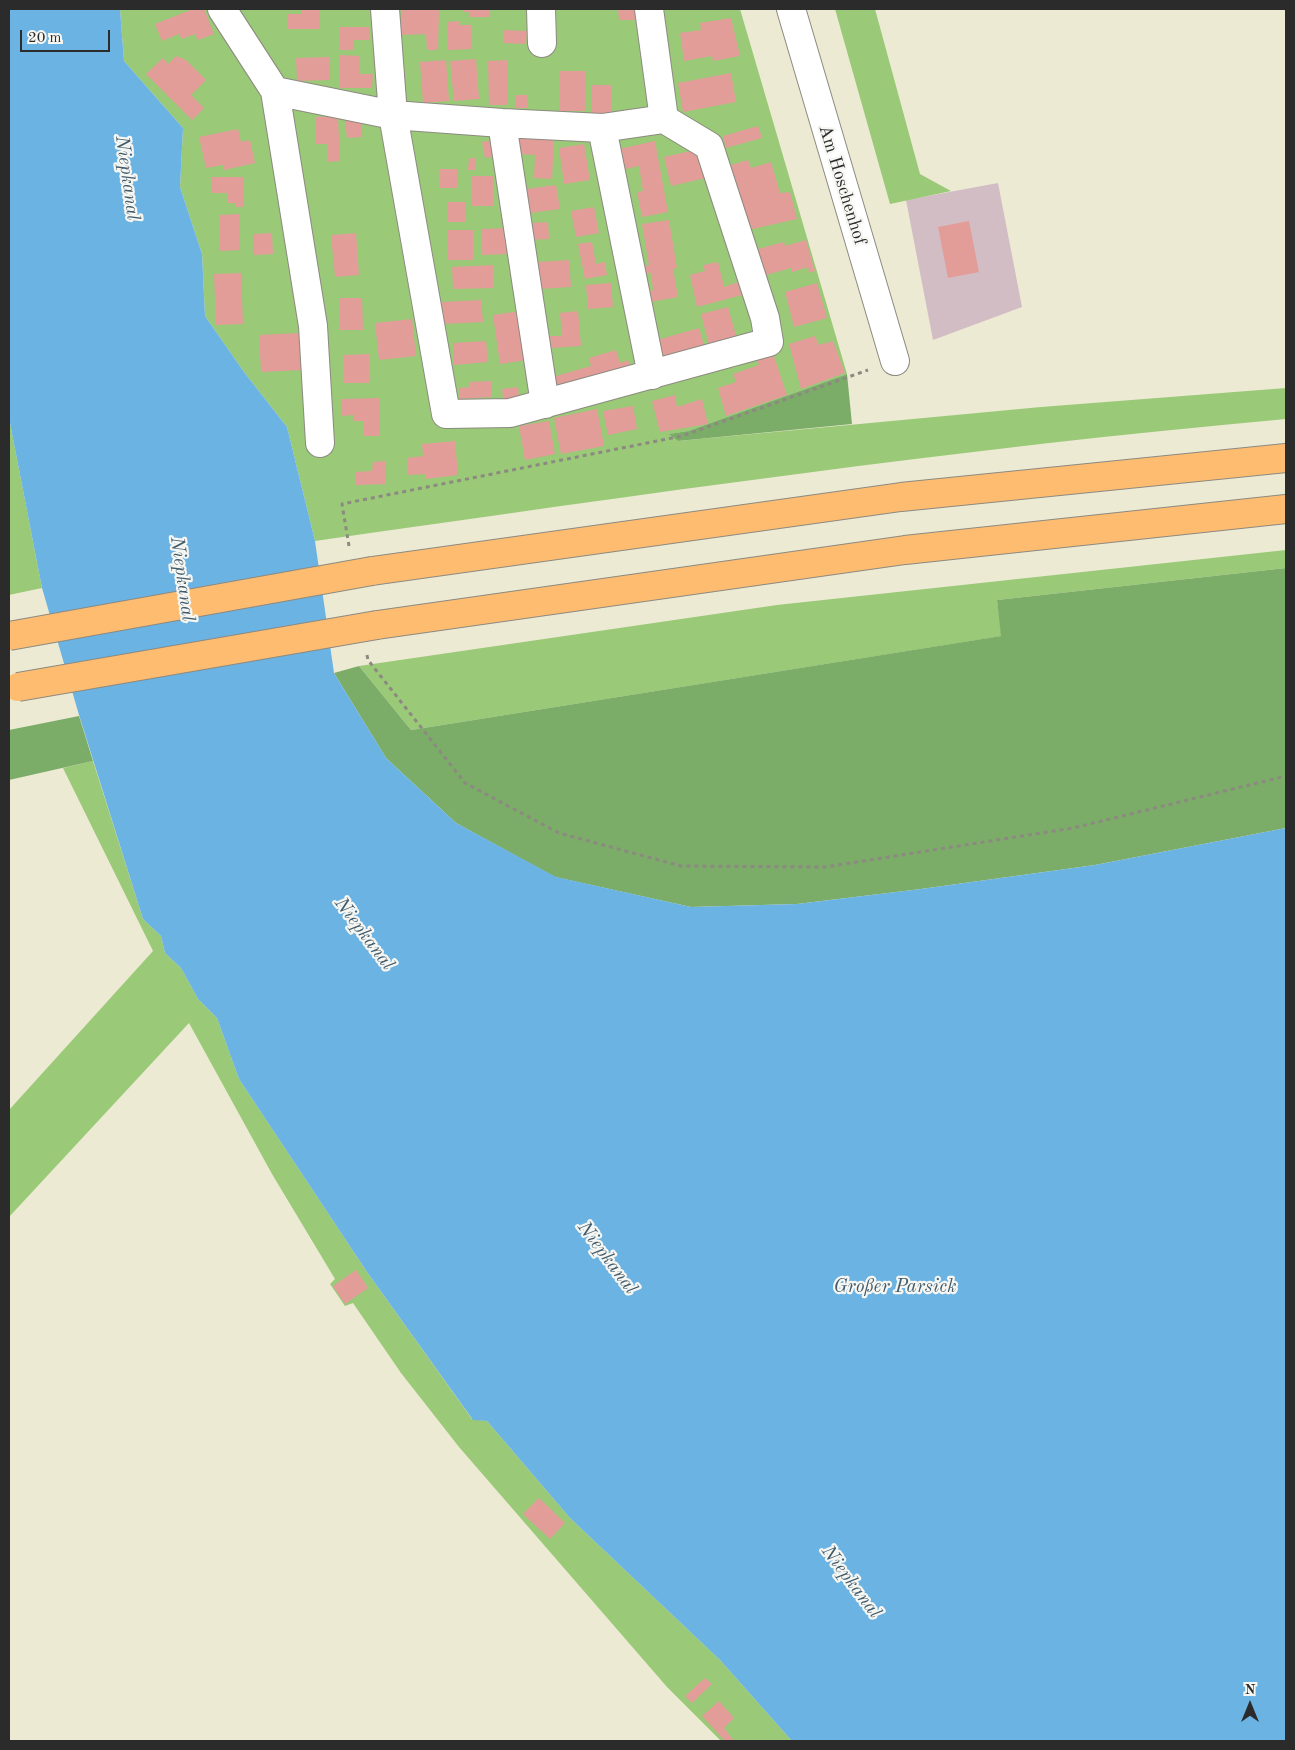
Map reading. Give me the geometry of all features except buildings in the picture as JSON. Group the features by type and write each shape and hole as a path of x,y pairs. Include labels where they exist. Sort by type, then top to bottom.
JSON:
{"highway":[{"path":"9,636 372,571 901,497 1286,458"},
{"path":"13,688 378,625 905,550 1286,509"}],"street":[{"path":"222,9 276,91 313,326 320,443"},
{"path":"276,91 393,115 502,123 602,128 664,119 709,146 765,318 770,342 510,413 446,414 393,115 385,9"},
{"path":"541,9 542,43"},
{"path":"648,9 664,119"},
{"name":"Am Hoschenhof","path":"791,9 895,361"},
{"path":"502,123 544,404"},
{"path":"602,128 652,375"}],"path":[{"path":"350,552 342,504 682,436 895,361"},
{"path":"366,650 368,660 465,783 559,832 681,866 825,866 1073,828 1286,776"}],"shaded area":[{"path":"998,183 1022,307 933,340 906,200"}],"green space":[{"path":"120,9 740,9 847,374 688,431 670,434 678,441 1041,407 1286,388 1286,419 921,458 315,541 287,427 244,372 205,316 202,254 180,187 183,128 124,61"},
{"path":"835,9 875,9 920,174 951,191 890,204"},
{"path":"847,374 852,424 678,441 669,434 688,431"},
{"path":"9,418 42,588 9,595"},
{"path":"1286,550 1286,568 997,600 1002,636 411,730 359,666 777,605"},
{"path":"1286,568 1286,828 1095,865 797,904 691,907 555,877 456,823 386,758 334,673 359,666 411,730 1001,636 997,600"},
{"path":"79,716 93,761 9,780 9,730"},
{"path":"93,761 143,919 161,936 165,953 181,968 198,999 217,1018 239,1079 367,1272 472,1419 487,1421 570,1518 720,1660 792,1741 721,1741 667,1687 459,1447 401,1373 353,1303 345,1306 330,1284 335,1279 272,1174 189,1023 9,1217 9,1110 153,951 63,768"}],"water":[{"name":"Großer Parsick","path":"9,9 120,9 124,61 183,128 180,187 202,254 205,316 244,372 287,427 315,541 334,673 386,758 456,823 556,877 691,907 797,904 921,889 1095,865 1286,828 1286,1741 792,1741 720,1660 570,1518 487,1421 473,1420 367,1272 239,1079 217,1018 198,999 181,968 165,953 161,936 143,919 79,715 42,588 9,418"}],"water label":[{"name":"Niepkanal","path":"127,178"},
{"name":"Niepkanal","path":"182,579"},
{"name":"Niepkanal","path":"364,934"},
{"name":"Niepkanal","path":"607,1258"},
{"name":"Niepkanal","path":"851,1582"}]}
